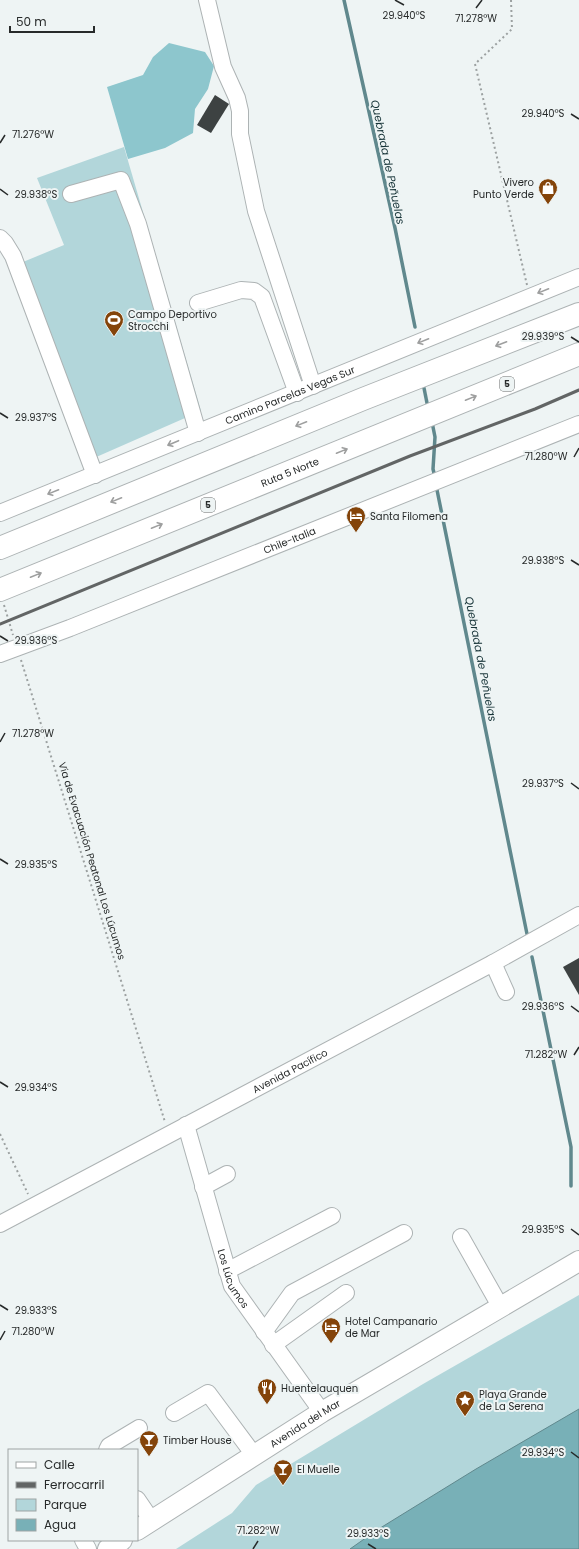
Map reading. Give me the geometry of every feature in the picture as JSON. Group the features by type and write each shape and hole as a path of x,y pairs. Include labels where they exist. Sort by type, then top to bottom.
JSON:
{"highway":[{"path":"0,548 363,398 578,314"},
{"name":"Ruta 5 Norte","path":"2,596 579,354"}],"main road":[{"name":"Avenida del Mar","path":"144,1525 322,1412 412,1360 500,1306 579,1261"},
{"path":"108,1549 120,1541"}],"street":[{"path":"207,0 223,67 238,98 240,111 240,134 256,211 313,386"},
{"path":"71,194 121,180 138,224 198,433"},
{"path":"0,238 6,243 13,256 95,475"},
{"name":"Camino Parcelas Vegas Sur","path":"0,514 579,277"},
{"path":"198,303 241,290 254,291 262,297 296,393"},
{"name":"Chile-Italia","path":"0,654 77,626 579,424"},
{"name":"Avenida Pacífico","path":"0,1224 492,963 579,915"},
{"path":"492,963 506,992"},
{"name":"Los Lúcumos","path":"186,1125 229,1281 235,1292 322,1412"},
{"path":"204,1186 227,1174"},
{"path":"227,1271 332,1216"},
{"path":"268,1338 292,1293 404,1233"},
{"path":"461,1237 500,1306"},
{"path":"268,1338 346,1293"},
{"path":"174,1414 208,1393 254,1455"},
{"path":"108,1449 109,1446 138,1428"},
{"path":"138,1502 144,1525"}],"path":[{"path":"511,0 512,29 475,64 530,297"},
{"name":"Vía de Evacuación Peatonal Los Lúcumos","path":"2,596 169,1134"},
{"path":"0,1134 34,1206"}],"green space":[{"name":"Campo Deportivo Strocchi","path":"124,147 201,411 94,458 23,262 64,245 37,178"},
{"name":"Playa Grande de La Serena","path":"579,1295 579,1508 507,1549 176,1549 232,1513 256,1485 423,1384"}],"shaded area":[{"path":"169,43 205,52 214,66 208,89 195,109 193,133 165,148 128,159 107,87 143,75 153,57"}],"water":[{"path":"579,1409 579,1549 350,1549 377,1530 476,1469"}],"building":[{"path":"215,95 229,104 211,133 197,125"},
{"path":"579,958 579,995 563,967"}],"waterway":[{"name":"Quebrada de Peñuelas","path":"344,0 395,228 415,327"},
{"name":"Quebrada de Peñuelas","path":"424,388 428,408"},
{"name":"Quebrada de Peñuelas","path":"432,422 435,437 433,469 435,477"},
{"name":"Quebrada de Peñuelas","path":"436,485 527,934"},
{"name":"Quebrada de Peñuelas","path":"532,957 571,1147 571,1186"}],"railway":[{"path":"0,624 410,456 535,409 579,390"}],"place":[{"name":"Vivero Punto Verde","path":"548,205"},
{"name":"Campo Deportivo Strocchi","path":"114,337"},
{"name":"Santa Filomena","path":"356,533"},
{"name":"Hotel Campanario de Mar","path":"331,1344"},
{"name":"Huentelauquen","path":"267,1405"},
{"name":"Playa Grande de La Serena","path":"465,1417"},
{"name":"Timber House","path":"149,1457"},
{"name":"El Muelle","path":"283,1486"}]}
